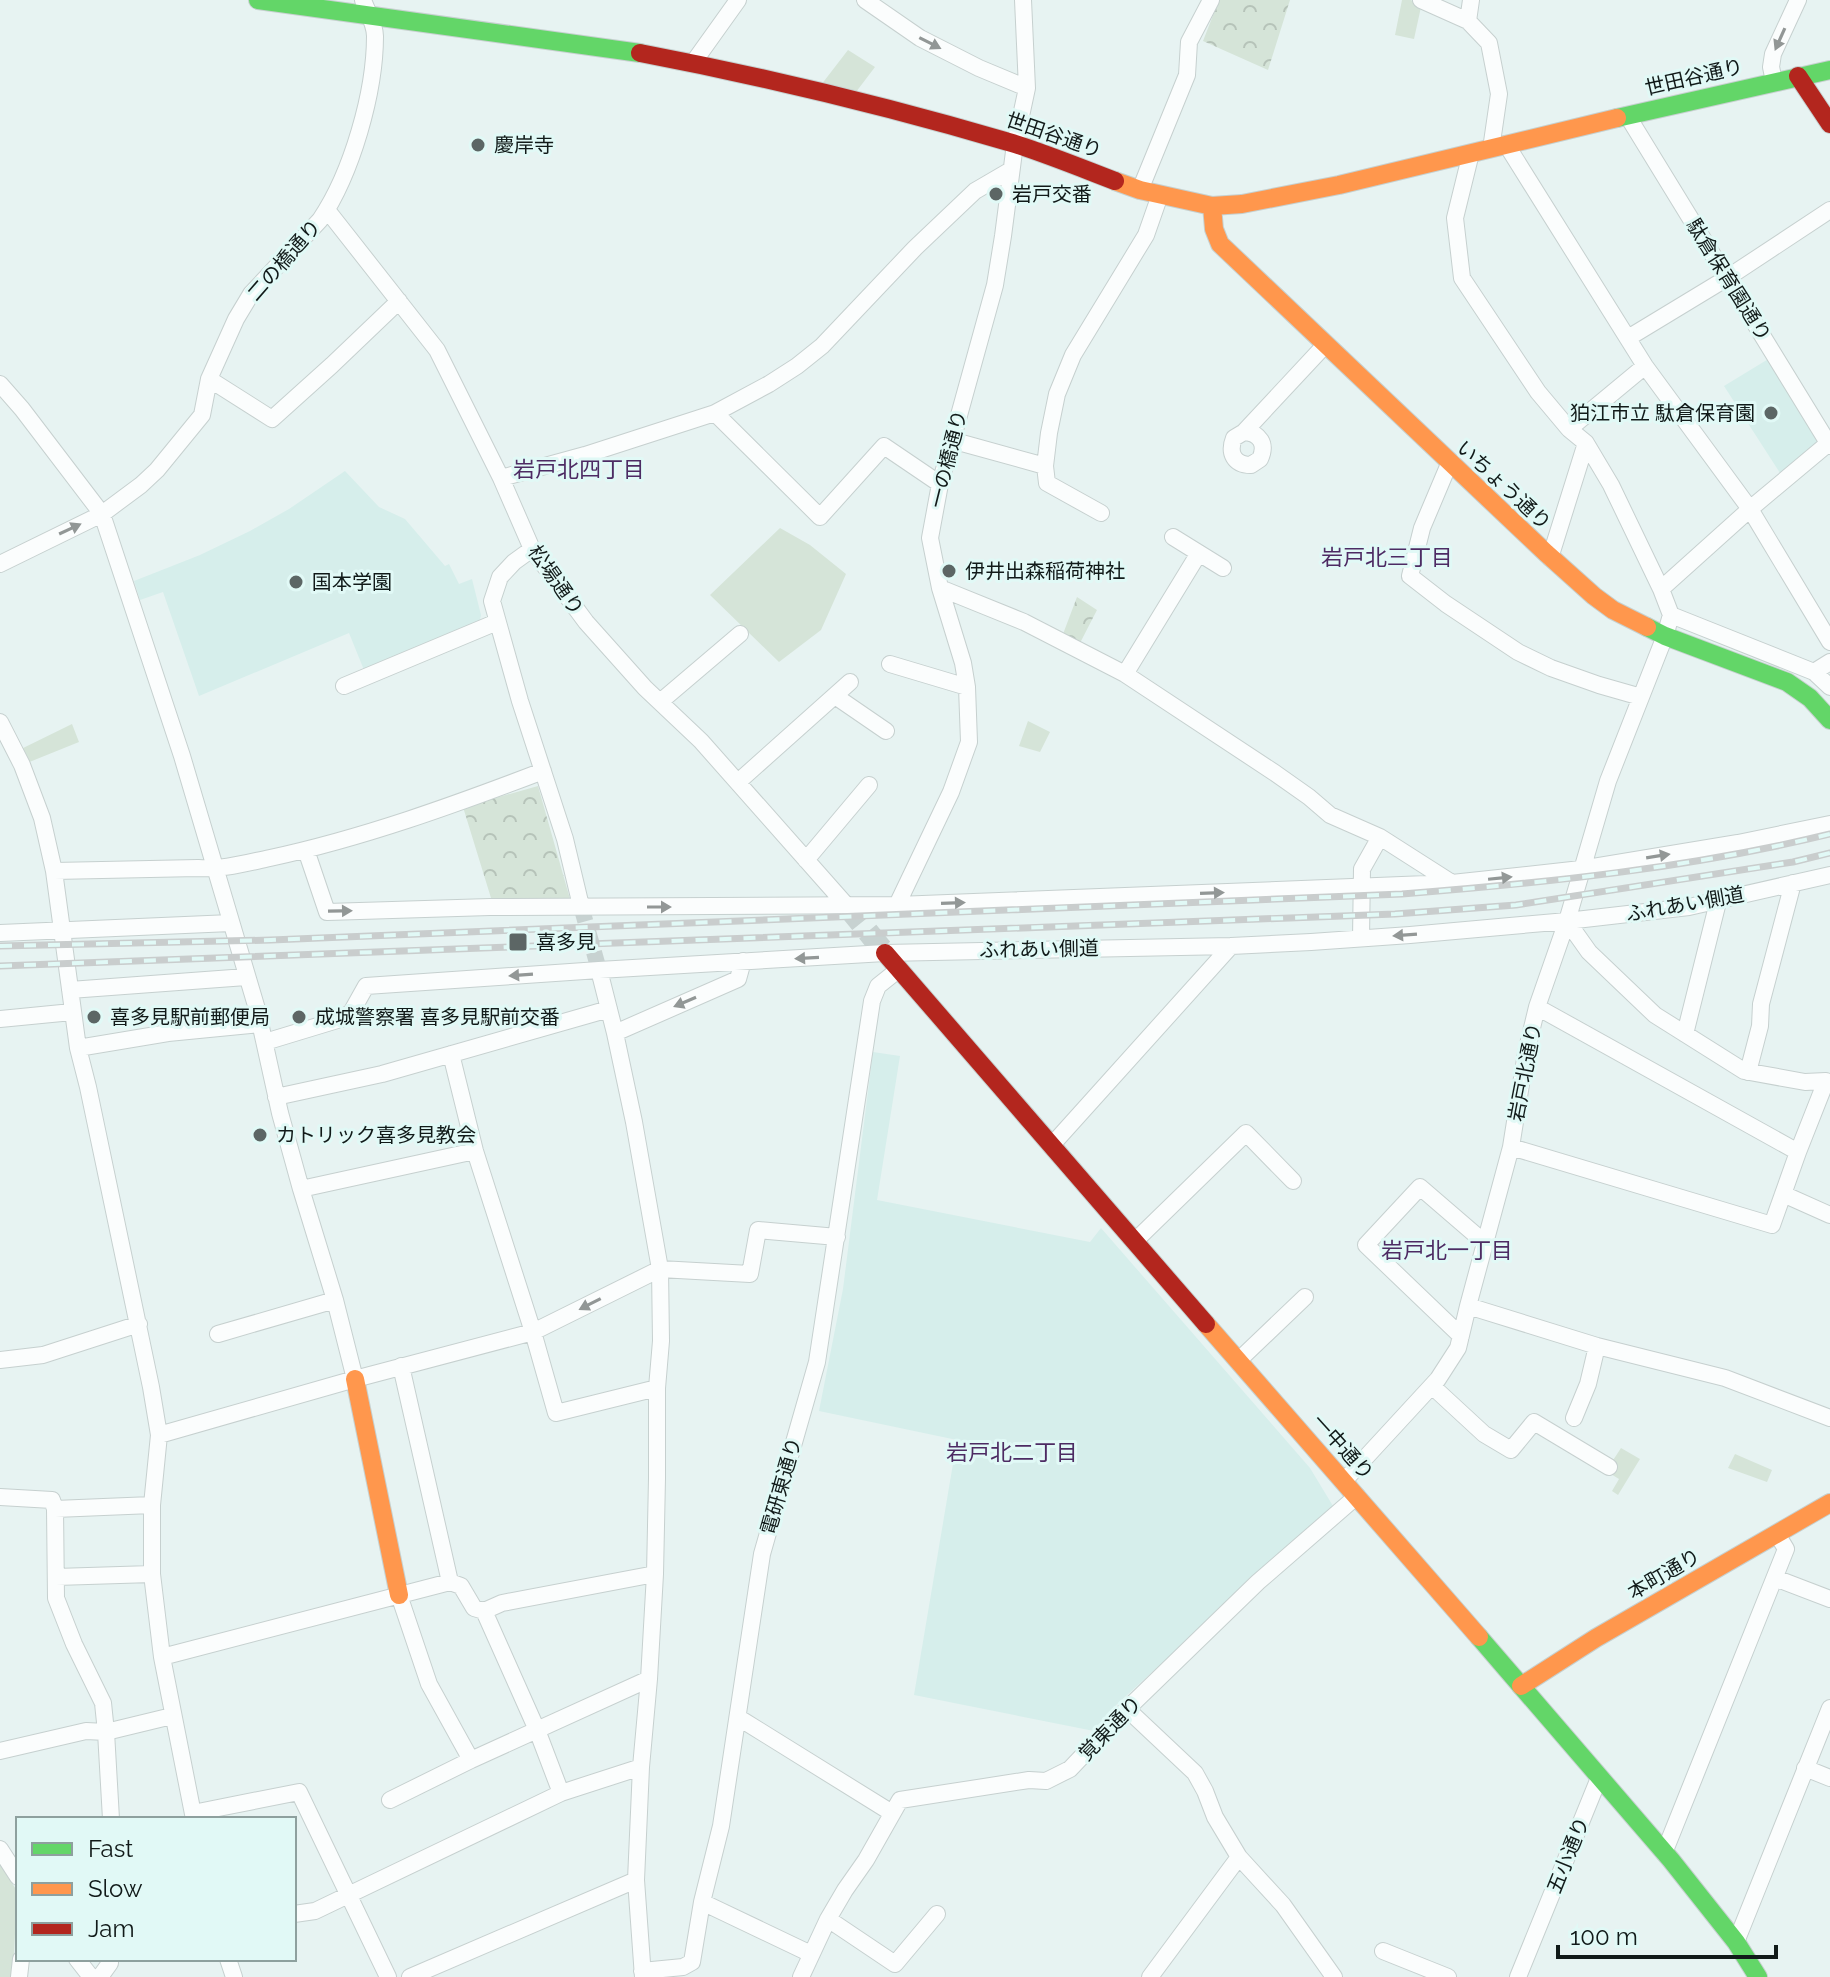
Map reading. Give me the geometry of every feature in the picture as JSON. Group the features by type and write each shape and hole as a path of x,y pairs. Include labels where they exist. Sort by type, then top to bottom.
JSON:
{"street":[{"name":"世田谷通り","path":"258,0 366,8 693,63 854,100 1015,144 1140,190 1212,206 1242,204 1339,185 1627,115 1830,70"},
{"path":"693,63 738,0"},
{"path":"865,0 920,38 1027,88"},
{"name":"一の橋通り","path":"897,905 951,792 969,742 963,663 940,588 930,538 951,440 995,285 1015,144 1027,88 1023,0"},
{"path":"1140,190 1187,75 1189,42 1211,0"},
{"path":"1421,0 1468,21 1489,43 1499,94 1498,146 1645,366 1750,509 1830,642"},
{"path":"1468,21 1471,0"},
{"path":"1774,81 1771,67 1773,54 1798,0"},
{"name":"二の橋通り","path":"0,564 102,514 157,470 202,415 209,379 236,319 251,294 320,220 354,151 369,91 375,32 366,8"},
{"path":"1798,76 1830,124"},
{"name":"駄倉保育園通り","path":"1627,115 1829,443"},
{"path":"1471,153 1455,218 1462,278 1538,392 1569,429 1586,443 1611,485 1671,615 1814,672 1830,687"},
{"path":"501,478 585,455 715,413 769,384 822,346 915,248 975,191 1011,170"},
{"path":"1101,513 1047,483 1045,466 1049,433 1057,394 1073,355 1146,235 1160,195"},
{"name":"いちょう通り","path":"1212,206 1214,229 1220,244 1550,558 1613,610 1665,636 1787,682 1810,698 1830,720"},
{"name":"松場通り","path":"327,210 437,350 501,478 532,549 586,622 616,657 701,741 847,906"},
{"path":"1628,338 1830,210"},
{"path":"209,379 272,419 399,301"},
{"path":"1244,432 1326,344"},
{"path":"1569,429 1645,366"},
{"path":"0,384 102,514 182,756 261,1024 276,1097 355,1379 399,1595 429,1684 471,1760"},
{"path":"715,413 820,517 884,446 940,484"},
{"path":"951,440 1045,466"},
{"path":"1550,558 1586,443"},
{"path":"1661,589 1829,443"},
{"path":"1449,464 1422,528 1410,576 1434,596 1518,652 1551,668 1641,697"},
{"path":"1173,537 1223,568"},
{"path":"532,549 500,577 492,601 520,701 565,839 581,906"},
{"path":"1125,674 1199,553"},
{"path":"940,588 1024,622 1125,674 1275,773 1330,815 1380,837 1452,883"},
{"name":"岩戸北通り","path":"1344,1481 1432,1386 1458,1348 1511,1147 1526,1053 1537,1007 1567,921 1608,781 1671,615"},
{"path":"344,686 497,622"},
{"path":"660,702 740,634"},
{"path":"1814,672 1830,662"},
{"path":"890,664 967,687"},
{"path":"738,782 850,682"},
{"path":"835,696 886,731"},
{"path":"0,722 22,765 42,818 54,871 78,1048 139,1324 159,1435 152,1505 152,1574 172,1716 194,1816 299,1792 388,1977"},
{"path":"54,871 214,869 306,850 455,805 543,771"},
{"path":"806,860 869,785"},
{"path":"306,850 327,912 490,907 847,906 1452,883 1581,869 1830,824"},
{"path":"1361,938 1362,869 1380,837"},
{"name":"ふれあい側道","path":"265,1042 344,1018 352,1011 366,986 885,953 1231,946 1361,938 1674,909 1718,902 1830,875"},
{"path":"1748,1072 1760,1026 1761,1004 1793,883"},
{"path":"1685,1034 1718,902"},
{"path":"1511,1147 1772,1225 1826,1081 1805,1082 1748,1072 1685,1034 1655,1015 1634,996 1589,952 1567,921"},
{"path":"0,933 231,923"},
{"path":"1051,1146 1231,946"},
{"name":"一中通り","path":"885,953 1664,1853 1736,1942 1758,1977"},
{"path":"615,1033 738,979 743,961"},
{"path":"599,970 634,1122 660,1269 655,1574 636,1880 642,1974"},
{"name":"電研東通り","path":"642,1974 683,1967 692,1962 702,1902 721,1826 762,1554 817,1362 874,993 898,970"},
{"path":"70,990 246,977"},
{"path":"1537,1007 1798,1152"},
{"path":"276,1097 382,1074 609,1009"},
{"path":"0,1019 72,1012"},
{"path":"78,1048 168,1033 261,1024"},
{"path":"451,1054 475,1151 556,1413 657,1388"},
{"path":"1134,1242 1246,1133 1293,1181"},
{"path":"301,1189 475,1151"},
{"path":"1461,1336 1366,1245 1420,1187 1485,1243"},
{"path":"1783,1194 1830,1215"},
{"path":"159,1435 533,1332 660,1269 750,1274 758,1230 837,1237"},
{"path":"1238,1361 1305,1297"},
{"path":"218,1334 335,1300"},
{"path":"1468,1306 1597,1346 1725,1378 1830,1418"},
{"path":"0,1360 43,1355 139,1324"},
{"path":"1570,1431 1588,1384 1597,1346"},
{"path":"401,1366 450,1582"},
{"path":"1432,1386 1484,1434 1511,1450 1534,1422 1570,1431 1609,1467"},
{"name":"覚東通り","path":"892,1813 900,1800 1029,1780 1046,1781 1070,1769 1258,1582 1357,1496"},
{"path":"0,1497 52,1500 55,1509 56,1598 103,1703 111,1817"},
{"name":"本町通り","path":"1521,1686 1596,1638 1830,1503"},
{"path":"55,1509 152,1505"},
{"path":"1664,1853 1786,1549 1777,1534"},
{"path":"56,1577 152,1574"},
{"path":"162,1657 450,1582 461,1586 474,1608 484,1611 502,1603 655,1574"},
{"path":"1775,1578 1830,1599"},
{"path":"484,1611 537,1730 561,1793"},
{"path":"390,1800 649,1679"},
{"path":"1736,1942 1830,1708"},
{"path":"1127,1709 1195,1773 1215,1817 1239,1857 1283,1905 1334,1977"},
{"path":"0,1751 86,1731 106,1732 172,1716"},
{"path":"739,1718 892,1813 828,1919 801,1977"},
{"path":"296,1914 315,1911 561,1793 641,1767"},
{"path":"1805,1768 1830,1778"},
{"name":"五小通り","path":"1518,1977 1599,1778"},
{"path":"0,1849 16,1874"},
{"path":"1150,1977 1239,1857"},
{"path":"410,1977 636,1880"},
{"path":"702,1902 811,1954"},
{"path":"828,1919 895,1964 937,1914"},
{"path":"1383,1951 1448,1977"},
{"path":"79,1961 91,1977"}],"shaded area":[{"name":"狛江市立 駄倉保育園","path":"1770,358 1817,441 1814,447 1780,473 1724,386"},
{"name":"国本学園","path":"345,471 379,507 405,519 445,566 449,564 459,584 472,579 481,615 479,624 364,670 349,633 199,696 163,592 140,600 134,581 250,531"},
{"path":"873,1052 900,1056 877,1200 1090,1242 1101,1228 1310,1468 1333,1506 1114,1707 1094,1731 914,1695 957,1440 819,1411 843,1289"}],"green space":[{"path":"1219,0 1290,0 1268,70 1203,41"},
{"path":"1402,0 1411,0 1421,7 1414,39 1395,35"},
{"path":"848,50 875,67 856,92 821,85"},
{"path":"780,528 810,545 846,574 821,630 779,662 710,595"},
{"path":"1077,597 1097,610 1080,643 1063,634"},
{"path":"1028,721 1050,732 1040,752 1019,746"},
{"path":"72,724 79,742 22,765 15,752"},
{"path":"538,786 570,899 491,898 463,807"},
{"path":"1621,1448 1640,1459 1618,1495 1612,1491 1619,1479 1606,1471"},
{"path":"1735,1454 1772,1470 1767,1482 1728,1468"},
{"path":"0,1864 16,1889 16,1912 13,1977 0,1977"}],"tunnel":[{"path":"581,906 599,970"},
{"path":"847,906 885,953"}],"railway":[{"path":"0,946 271,940 1402,894 1617,873 1724,856 1830,834"},
{"path":"0,966 1395,914 1516,905 1793,862 1830,853"}],"traffic: fast":[{"path":"258,0 640,53"},
{"path":"1617,118 1830,70"},
{"path":"1647,627 1787,682 1810,698 1830,720"},
{"path":"1479,1637 1671,1860 1736,1942 1758,1977"}],"traffic: slow":[{"path":"1115,181 1140,190 1212,206 1242,204 1339,185 1617,118"},
{"path":"1212,206 1214,229 1220,244 1546,553 1613,610 1647,627"},
{"path":"1206,1324 1479,1637"},
{"path":"355,1379 399,1595"},
{"path":"1521,1686 1596,1638 1830,1503"}],"traffic: jam":[{"path":"640,53 920,117 1025,147 1115,181"},
{"path":"1798,76 1830,124"},
{"path":"885,953 1206,1324"}],"place":[{"name":"慶岸寺","path":"478,145"},
{"name":"岩戸交番","path":"996,194"},
{"name":"狛江市立 駄倉保育園","path":"1771,413"},
{"name":"伊井出森稲荷神社","path":"949,571"},
{"name":"国本学園","path":"296,582"},
{"name":"喜多見","path":"518,942"},
{"name":"喜多見駅前郵便局","path":"94,1017"},
{"name":"成城警察署 喜多見駅前交番","path":"299,1017"},
{"name":"カトリック喜多見教会","path":"260,1135"}],"district":[{"name":"岩戸北四丁目","path":"579,469"},
{"name":"岩戸北三丁目","path":"1387,557"},
{"name":"岩戸北一丁目","path":"1447,1250"},
{"name":"岩戸北二丁目","path":"1012,1452"}]}
